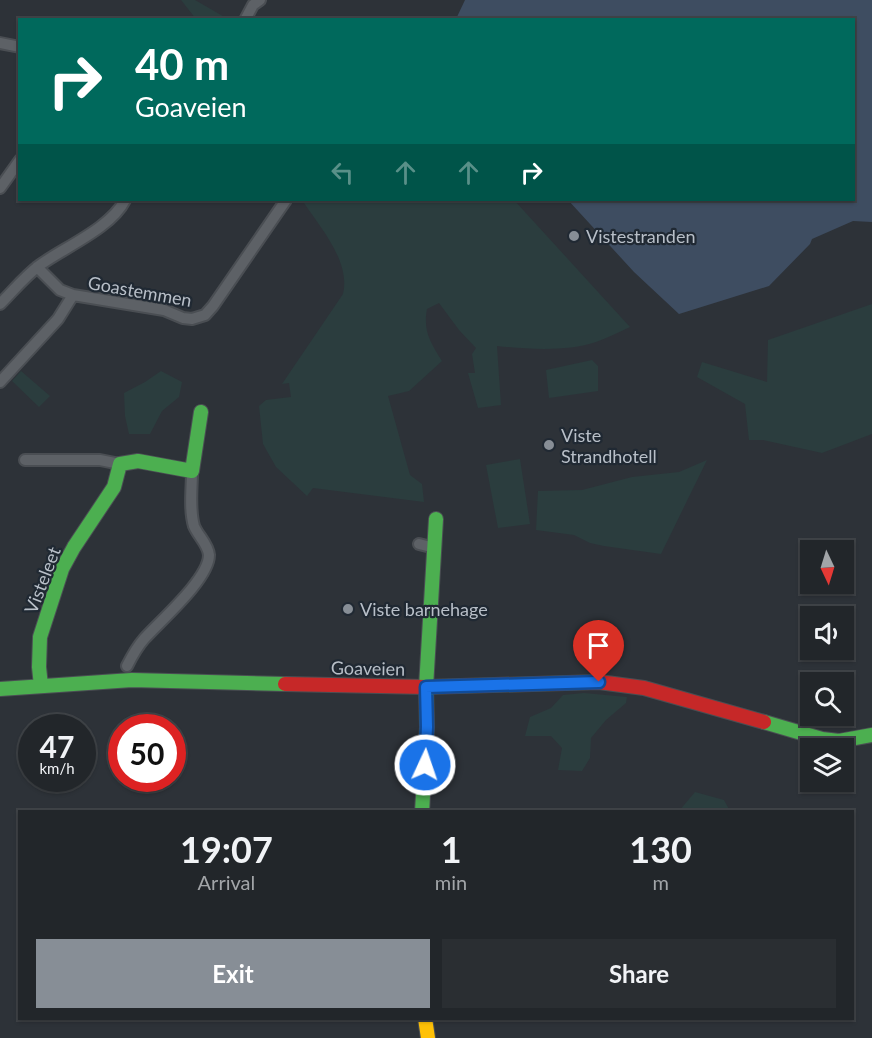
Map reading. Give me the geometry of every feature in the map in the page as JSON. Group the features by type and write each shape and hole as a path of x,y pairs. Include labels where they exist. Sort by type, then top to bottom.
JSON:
{"street":[{"path":"246,18 260,0"},
{"path":"0,44 18,47"},
{"path":"0,188 18,163"},
{"path":"0,304 37,267 103,224 124,201"},
{"name":"Goastemmen","path":"37,267 60,290 73,295 164,310 192,320 204,315 213,306 285,201"},
{"name":"Goastemmen","path":"0,382 58,319 73,295"},
{"path":"127,666 143,640 165,619 196,582 207,564 209,554 195,528 192,513 192,471 201,412"},
{"path":"25,460 100,460 120,464 138,461 192,471"},
{"name":"Visteleet","path":"41,686 40,637 58,579 74,547 114,487 120,464"},
{"path":"422,810 427,727 426,687 436,519"},
{"path":"419,544 435,548"},
{"name":"Goaveien","path":"0,689 132,680 426,687 590,682 645,688 822,739 839,741 872,735"},
{"path":"425,1020 428,1038"}],"shaded area":[{"path":"181,0 195,0 226,18 195,18"},
{"path":"303,201 515,201 630,327 596,342 572,347 533,349 497,346 501,405 478,408 468,373 475,373 472,354 476,348 439,303 427,309 428,336 442,361 409,391 388,396 410,475 422,484 424,502 313,488 307,496 276,467 263,444 259,406 266,400 291,397 289,383 282,384 343,294 342,269 325,232"},
{"path":"872,304 872,434 822,453 763,440 749,440 745,404 697,377 702,362 767,382 768,340"},
{"path":"592,360 598,366 598,391 549,398 546,370"},
{"path":"21,371 50,396 39,407 12,381"},
{"path":"161,371 182,382 179,397 162,411 150,434 129,434 124,393"},
{"path":"520,459 530,524 498,528 486,465"},
{"path":"707,460 661,554 604,546 590,543 574,535 536,530 538,491 582,490 632,477 679,472"},
{"path":"584,693 627,697 626,703 606,720 591,738 590,758 582,771 558,770 562,748 551,736 525,736 530,717 551,708 563,695"},
{"path":"695,792 724,800 729,810 680,810"}],"water":[{"path":"465,0 872,0 872,222 853,221 812,239 810,244 769,286 679,314 634,272 569,201 855,201 855,18 456,18"}],"traffic: fast":[{"path":"41,686 40,637 62,569 114,487 120,464 138,461 192,471 201,412"},
{"path":"422,810 427,727 426,687 436,519"},
{"path":"0,689 132,680 285,684"},
{"path":"764,722 822,739 839,741 872,735"}],"traffic: slow":[{"path":"425,1020 428,1038"}],"traffic: jam":[{"path":"285,684 426,687 599,682 644,688 764,722"}],"place":[{"name":"Vistestranden","path":"574,236"},
{"name":"Viste Strandhotell","path":"549,445"},
{"name":"Viste barnehage","path":"348,609"}],"route":[{"path":"425,765 426,687 599,682"}]}
